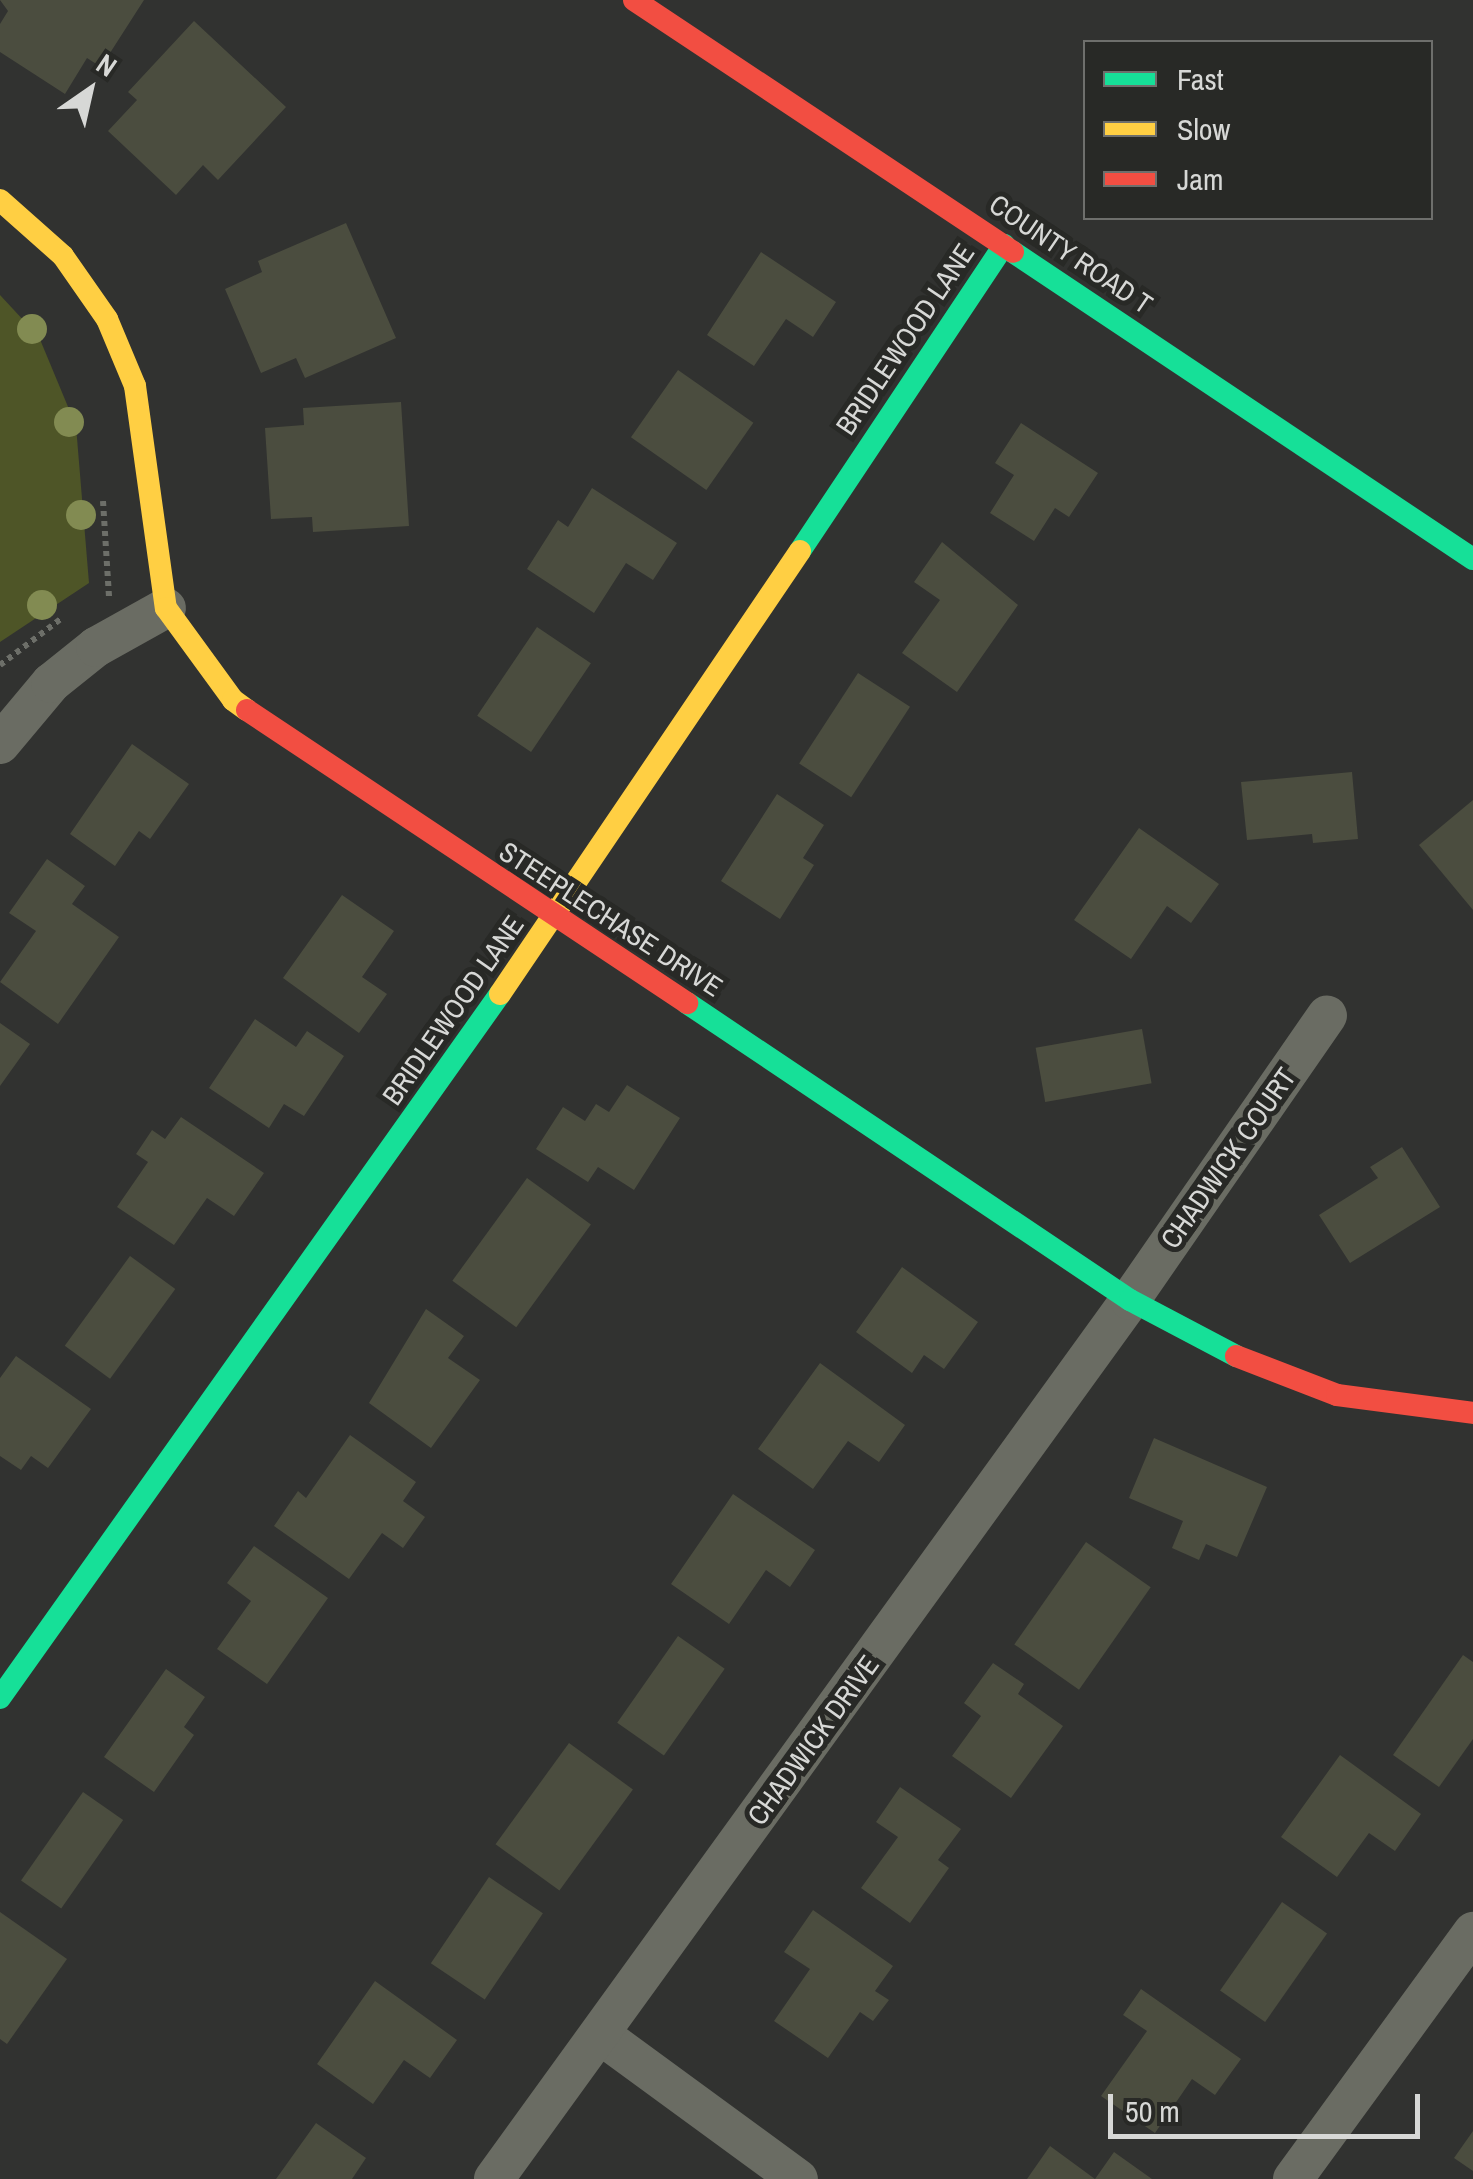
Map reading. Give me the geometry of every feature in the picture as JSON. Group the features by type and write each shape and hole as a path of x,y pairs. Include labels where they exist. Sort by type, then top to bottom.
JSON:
{"street":[{"name":"COUNTY ROAD T","path":"634,0 1473,559"},
{"path":"0,200 62,256 107,319 135,386 152,472 153,615 51,683 0,744"},
{"name":"BRIDLEWOOD LANE","path":"0,1698 554,919 1004,245"},
{"name":"STEEPLECHASE DRIVE","path":"153,615 233,700 554,919 1130,1300 1271,1374 1320,1390 1406,1408 1473,1412"},
{"name":"CHADWICK COURT","path":"1130,1300 1327,1015"},
{"name":"CHADWICK DRIVE","path":"494,2179 1130,1300"},
{"path":"1293,2179 1473,1932"},
{"path":"601,2035 798,2179"}],"path":[{"path":"102,484 106,594 153,615"}],"green space":[{"path":"0,295 39,337 76,426 89,583 0,642"}],"building":[{"path":"0,0 144,0 101,67 87,58 65,94 0,52 0,24 8,11"},
{"path":"194,21 286,107 218,180 203,165 176,195 108,131 137,100 128,92"},
{"path":"346,223 396,338 305,378 296,358 261,373 225,289 262,272 258,261"},
{"path":"761,252 836,302 813,337 786,319 754,366 707,335"},
{"path":"678,370 753,423 706,490 631,437"},
{"path":"401,402 409,526 313,532 312,517 271,519 265,428 304,425 303,408"},
{"path":"1021,423 1098,473 1069,517 1055,508 1034,541 990,513 1014,475 995,463"},
{"path":"592,488 677,543 653,580 626,563 594,613 527,569 558,520 568,527"},
{"path":"942,542 1018,605 957,692 902,653 940,600 914,582"},
{"path":"537,627 591,663 531,752 477,716"},
{"path":"858,673 910,707 851,797 799,764"},
{"path":"132,744 189,784 150,839 139,831 115,866 70,834"},
{"path":"1352,772 1358,839 1313,843 1312,834 1247,840 1241,782"},
{"path":"777,794 824,825 803,858 814,865 780,919 721,881"},
{"path":"1473,800 1473,910 1419,845"},
{"path":"1139,828 1219,884 1191,923 1167,906 1131,959 1074,920"},
{"path":"47,859 85,886 72,904 119,937 58,1024 0,982 36,931 9,913"},
{"path":"342,895 394,931 362,977 387,994 359,1033 283,978"},
{"path":"255,1019 296,1047 307,1031 344,1056 304,1116 284,1104 269,1128 209,1088"},
{"path":"0,1023 30,1044 0,1086"},
{"path":"1142,1029 1152,1083 1045,1102 1036,1048"},
{"path":"627,1085 680,1118 634,1190 598,1167 588,1182 536,1149 563,1107 585,1121 596,1104 609,1112"},
{"path":"181,1117 264,1173 234,1216 207,1198 174,1245 117,1207 148,1162 136,1154 152,1130 165,1139"},
{"path":"1402,1147 1440,1207 1350,1263 1319,1215 1378,1178 1370,1167"},
{"path":"527,1178 591,1224 516,1327 452,1281"},
{"path":"130,1256 175,1289 110,1379 65,1346"},
{"path":"902,1267 978,1322 944,1369 924,1355 912,1373 856,1332"},
{"path":"426,1309 464,1336 448,1358 480,1380 431,1448 369,1403"},
{"path":"16,1356 91,1409 48,1468 31,1456 21,1470 0,1456 0,1378"},
{"path":"820,1363 905,1425 879,1462 848,1441 813,1489 758,1449"},
{"path":"350,1435 416,1482 403,1501 425,1517 403,1548 382,1533 349,1579 274,1526 298,1491 306,1498"},
{"path":"1154,1438 1267,1487 1237,1557 1206,1544 1199,1560 1172,1548 1183,1521 1129,1498"},
{"path":"733,1494 815,1550 790,1587 766,1570 729,1624 671,1584"},
{"path":"1086,1542 1151,1587 1079,1690 1014,1644"},
{"path":"254,1546 328,1598 267,1684 217,1649 251,1601 227,1583"},
{"path":"678,1636 725,1669 664,1756 617,1723"},
{"path":"1463,1655 1473,1662 1473,1739 1439,1787 1393,1755"},
{"path":"993,1663 1024,1684 1018,1694 1063,1726 1011,1798 952,1756 981,1716 964,1703"},
{"path":"166,1669 205,1697 184,1727 194,1735 154,1792 104,1757"},
{"path":"569,1743 633,1789 559,1891 496,1844"},
{"path":"1340,1755 1421,1814 1395,1851 1369,1833 1337,1877 1281,1837"},
{"path":"900,1787 961,1829 938,1860 949,1868 910,1923 861,1888 898,1837 876,1822"},
{"path":"83,1792 123,1820 61,1909 21,1880"},
{"path":"489,1877 543,1913 485,2000 431,1963"},
{"path":"1282,1902 1327,1934 1265,2022 1220,1990"},
{"path":"813,1910 893,1966 875,1991 889,2000 873,2021 860,2012 828,2058 774,2021 810,1969 784,1952"},
{"path":"0,1912 67,1959 7,2044 0,2039"},
{"path":"375,1981 457,2040 430,2078 404,2060 373,2104 317,2064"},
{"path":"1141,1989 1241,2059 1215,2095 1192,2079 1155,2133 1101,2096 1147,2031 1123,2015"},
{"path":"316,2123 366,2158 352,2179 276,2179"},
{"path":"1473,2131 1473,2171 1454,2158"},
{"path":"1050,2146 1095,2179 1027,2179"},
{"path":"1114,2152 1152,2179 1095,2179"}],"traffic: fast":[{"path":"800,551 1004,245"},
{"path":"1013,252 1473,559"},
{"path":"0,1698 500,994"},
{"path":"687,1003 1130,1300 1236,1356"}],"traffic: slow":[{"path":"0,200 63,256 107,319 135,386 166,608 233,700 247,710"},
{"path":"500,994 800,551"}],"traffic: jam":[{"path":"634,0 1013,252"},
{"path":"247,710 687,1003"},
{"path":"1236,1356 1337,1395 1473,1413"}]}
